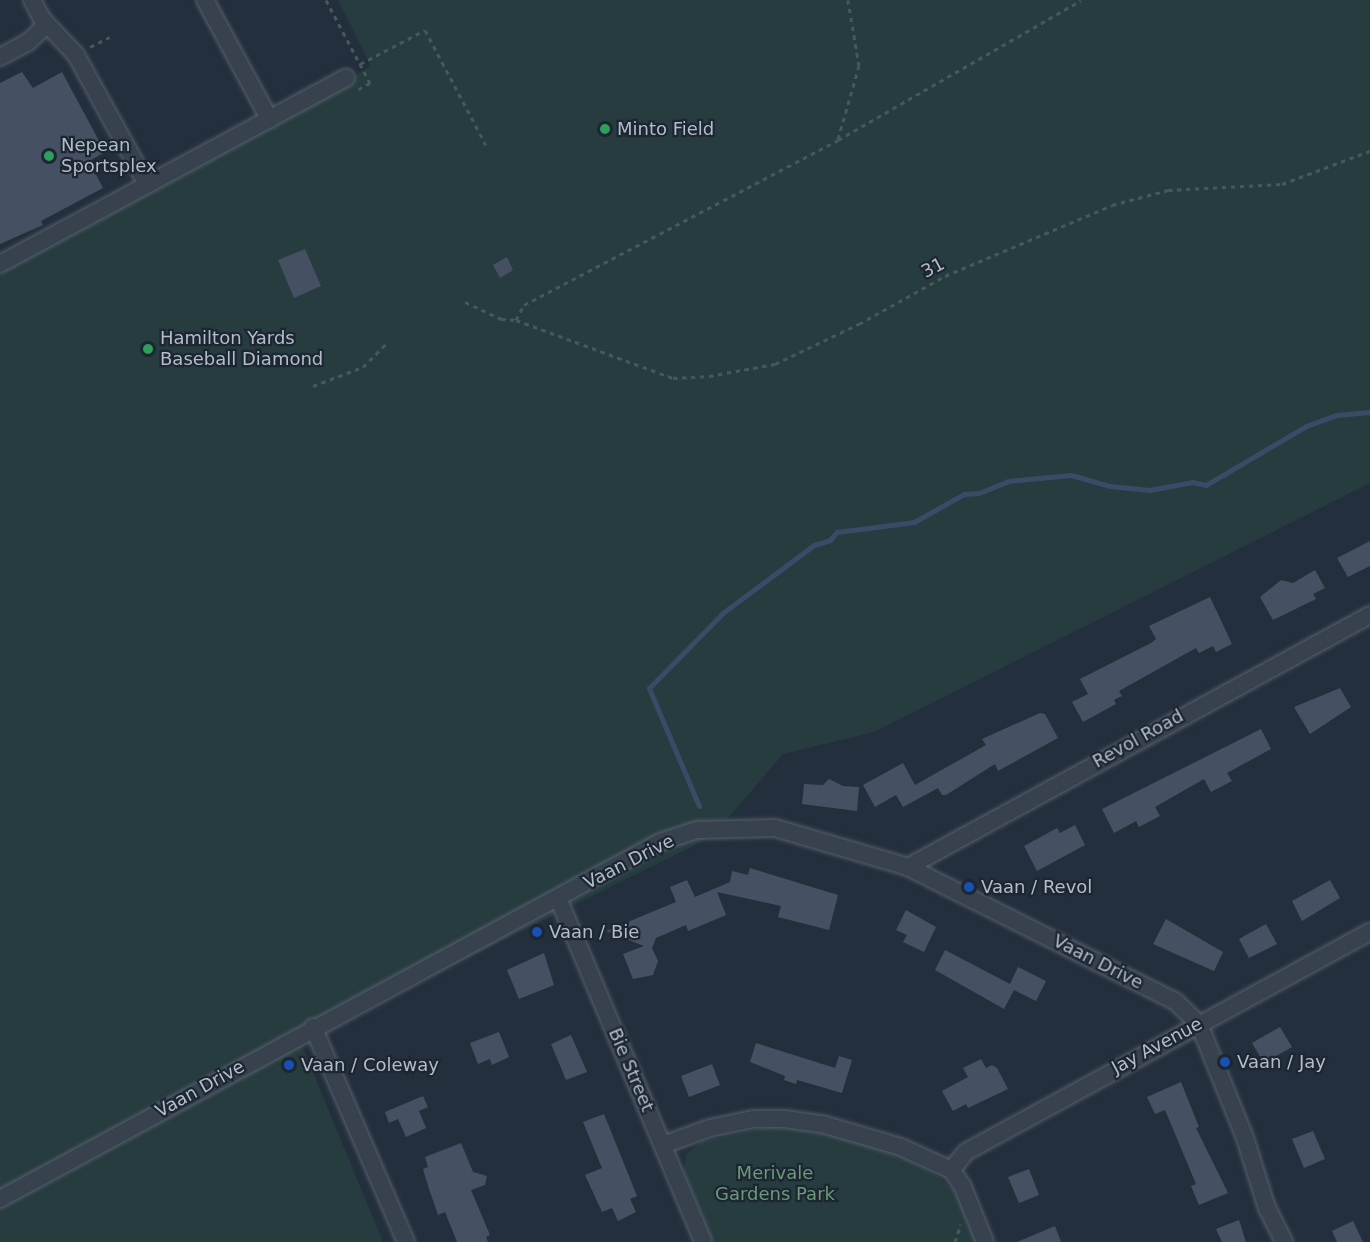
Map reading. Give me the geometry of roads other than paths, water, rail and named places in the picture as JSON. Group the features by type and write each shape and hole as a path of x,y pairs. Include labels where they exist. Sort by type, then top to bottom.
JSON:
{"street":[{"path":"32,0 47,24 76,55 147,184"},
{"path":"206,0 270,120"},
{"path":"0,57 28,42 47,24"},
{"path":"0,264 346,78"},
{"name":"Revol Road","path":"908,867 1370,615"},
{"name":"Vaan Drive","path":"0,1199 313,1027 660,842 698,830 775,828 908,867 1175,1001 1199,1024 1245,1138 1267,1208 1284,1242"},
{"name":"Bie Street","path":"558,898 703,1242"},
{"name":"Jay Avenue","path":"951,1170 966,1152 1370,932"},
{"path":"313,1027 406,1242"},
{"path":"663,1145 710,1128 754,1119 784,1119 822,1124 901,1147 951,1170 962,1185 985,1242"}],"waterway":[{"path":"699,806 649,688 724,612 814,545 830,540 837,532 914,522 964,494 979,493 1008,481 1071,475 1110,486 1150,490 1192,482 1206,485 1306,426 1336,415 1370,412"}],"place":[{"name":"Minto Field","path":"605,129"},
{"name":"Nepean Sportsplex","path":"49,156"},
{"name":"Hamilton Yards Baseball Diamond","path":"148,349"},
{"name":"Vaan / Revol","path":"969,887"},
{"name":"Vaan / Bie","path":"537,932"},
{"name":"Vaan / Jay","path":"1225,1062"},
{"name":"Vaan / Coleway","path":"289,1065"}],"park label":[{"name":"Merivale Gardens Park","path":"775,1184"}]}
